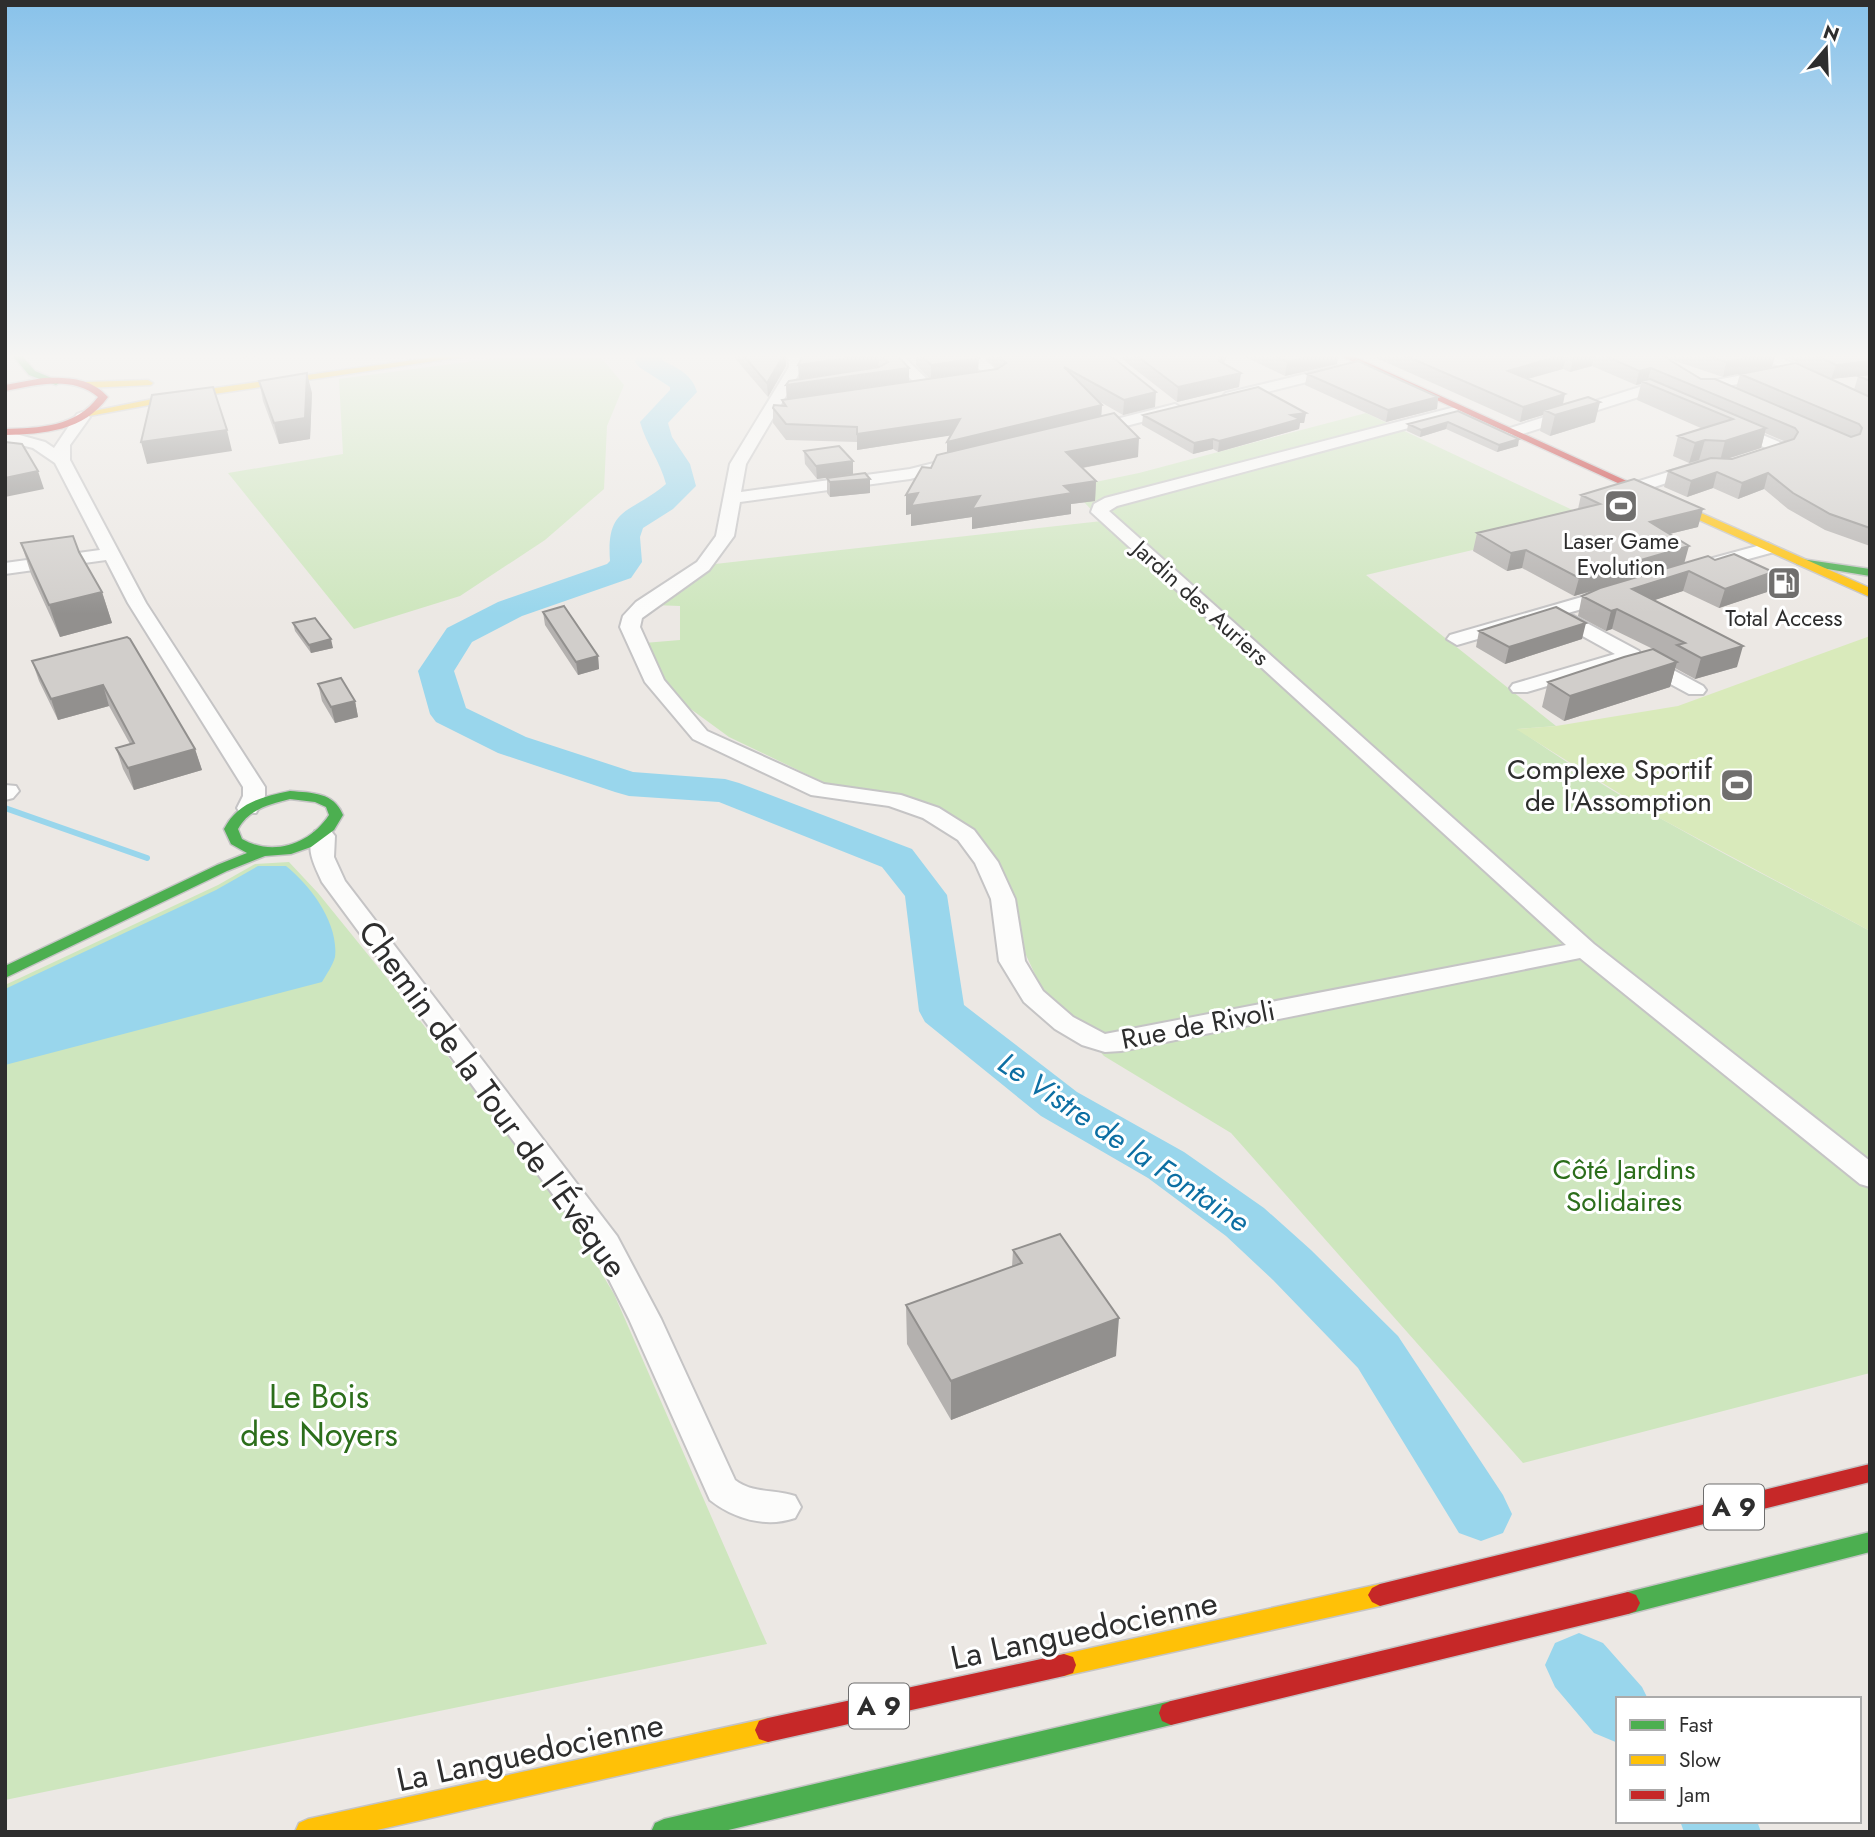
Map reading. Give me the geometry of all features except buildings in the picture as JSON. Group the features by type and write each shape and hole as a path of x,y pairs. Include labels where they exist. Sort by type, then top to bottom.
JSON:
{"main road":[{"path":"1534,442 1870,593"},
{"path":"1801,562 1870,573"},
{"path":"5,972 230,864 262,852 288,850 323,836 334,826 337,816 334,807 326,800 290,795 268,799 248,808 237,817 227,840 262,852"},
{"name":"La Languedocienne","path":"308,1832 1450,1580 1870,1473"},
{"name":"A 9","path":"664,1832 1481,1640 1870,1542"}],"street":[{"path":"29,442 62,460"},
{"path":"65,442 62,445 62,460 137,603 254,787 254,796 248,808"},
{"name":"Rue de Rivoli","path":"751,442 738,464 725,536 703,566 643,606 633,616 630,627 654,682 700,735 819,790 893,800 931,813 966,835 986,862 1003,899 1012,961 1032,996 1064,1023 1091,1039 1105,1043 1121,1042 1585,949"},
{"name":"Jardin des Auriers","path":"1339,442 1111,502 1100,508 1100,512 1585,949"},
{"path":"1746,461 1783,449 1766,442"},
{"path":"733,498 909,474 965,460"},
{"path":"1636,488 1705,466 1713,467"},
{"path":"1692,570 1768,548"},
{"path":"5,569 111,554"},
{"path":"1457,639 1628,589"},
{"path":"1552,612 1696,690"},
{"path":"1520,688 1632,655"},
{"path":"235,757 256,775 290,795"},
{"name":"Chemin de la Tour de l'Évêque","path":"323,836 322,857 334,882 606,1244 645,1319 722,1490 738,1503 760,1508 783,1507"},
{"name":"Chemin de la Tour de l'Évêque","path":"288,850 316,866 334,882"},
{"path":"1585,949 1870,1177"}],"green space":[{"path":"342,442 606,442 604,489 545,540 460,596 354,629 228,473 343,454"},
{"name":"Côté Jardins Solidaires","path":"1257,442 1427,442 1596,521 1366,575 1556,726 1518,729 1646,810 1870,931 1870,1373 1523,1463 1231,1133 1104,1056 1040,985 1019,940 1011,888 988,847 950,816 907,796 825,783 729,737 677,699 644,643 680,640 680,606 653,605 715,564 1102,521 1084,502 1076,486 1139,473"},
{"name":"Complexe Sportif de l'Assomption","path":"1870,636 1870,931 1654,815 1516,729 1556,726 1678,706"},
{"name":"Le Bois des Noyers","path":"289,862 318,893 391,983 554,1194 614,1294 767,1644 5,1800 5,985 218,885 255,864"}],"water":[{"path":"258,866 286,866 313,894 328,918 335,944 335,957 322,982 5,1065 5,989 216,890"}],"waterway":[{"name":"Le Vistre de la Fontaine","path":"661,442 675,464 681,486 662,503 629,523 624,537 626,562 619,571 510,609 459,635 436,671 449,714 512,745 629,784 725,791 897,858 926,895 942,1011 1059,1104 1166,1165 1245,1222 1292,1265 1378,1352 1481,1514"},
{"path":"5,808 147,858"},
{"name":"Le Vistre de la Fontaine","path":"1579,1665 1616,1708"},
{"name":"Le Vistre de la Fontaine","path":"1718,1823 1725,1832"}],"traffic: fast":[{"path":"1801,562 1870,573"},
{"path":"290,795 318,798 332,805 336,815 329,827 305,844 276,852 262,852 236,841 231,829 241,814 256,805 290,795"},
{"path":"5,973 222,868 262,852"},
{"path":"1628,1603 1870,1542"},
{"path":"664,1832 1171,1713"}],"traffic: slow":[{"path":"1661,499 1870,593"},
{"path":"1064,1665 1380,1595"},
{"path":"308,1832 768,1730"}],"traffic: jam":[{"path":"1534,442 1661,499"},
{"path":"1380,1595 1870,1473"},
{"path":"1171,1713 1628,1603"},
{"path":"768,1730 1064,1665"}],"place":[{"name":"Laser Game Evolution","path":"1621,506"},
{"name":"Total Access","path":"1784,583"},
{"name":"Complexe Sportif de l'Assomption","path":"1737,785"}]}
